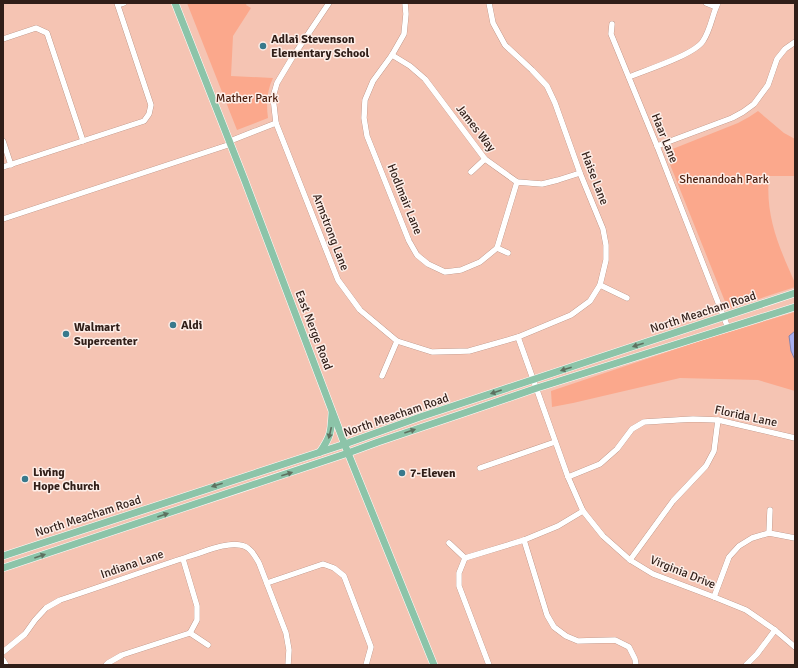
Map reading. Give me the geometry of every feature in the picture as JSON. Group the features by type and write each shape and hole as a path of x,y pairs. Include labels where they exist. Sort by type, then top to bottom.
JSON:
{"main road":[{"name":"East Nerge Road","path":"175,3 284,282 348,453 434,665"},
{"name":"North Meacham Road","path":"3,556 345,444 533,379 795,293"},
{"name":"North Meacham Road","path":"3,568 348,453 537,388 795,306"},
{"path":"320,452 327,441 330,432 332,410"}],"street":[{"path":"3,167 144,121 149,114 151,104 118,4 124,3"},
{"name":"Armstrong Lane","path":"329,3 277,83 273,97 276,123 338,280 360,310 397,341 432,352 469,351 518,337"},
{"name":"Hodlmair Lane","path":"405,3 406,14 404,34 374,81 365,100 364,118 367,136 409,241 418,255 428,264 445,272 461,270 480,262 497,248"},
{"name":"Haise Lane","path":"489,3 493,23 505,45 547,86 555,103 580,173 603,229 606,245 606,260 600,285 590,301 571,316 518,337"},
{"path":"629,77 688,54 702,42 708,31 717,5 706,3"},
{"name":"Haar Lane","path":"612,24 611,34 657,146 728,328"},
{"path":"3,39 36,28 47,33 83,140"},
{"path":"657,146 732,118 754,104 768,85 777,59 785,49 795,42"},
{"name":"James Way","path":"392,55 410,66 425,79 485,159 517,182"},
{"path":"3,219 230,143 276,123"},
{"path":"3,141 11,164"},
{"path":"471,172 485,159"},
{"path":"508,253 497,248 517,182 542,184 580,173"},
{"path":"600,285 627,298"},
{"name":"Virginia Drive","path":"518,337 568,477 583,511 603,536 630,560 653,574 714,596 746,610 776,630 795,647"},
{"path":"382,376 397,341"},
{"name":"Florida Lane","path":"568,477 600,464 617,449 632,429 644,422 693,419 718,420 795,438"},
{"path":"630,560 673,501 706,466 714,451 718,420"},
{"path":"480,468 555,442"},
{"path":"769,533 770,510"},
{"path":"465,558 524,540 558,526 583,511"},
{"path":"714,596 729,557 739,546 752,538 769,533 795,538"},
{"path":"524,540 547,615 554,627 566,636 578,641 615,640 629,647 635,659 636,665"},
{"path":"449,543 465,558"},
{"name":"Indiana Lane","path":"3,652 25,634 46,608 60,600 232,544 242,545 248,548 259,563 286,633 289,650 288,665"},
{"path":"465,558 459,573 459,586 489,665"},
{"path":"106,665 122,655 190,633 197,620 198,606 183,559"},
{"path":"267,583 323,564 334,568 344,576 371,647 366,665"},
{"path":"746,665 776,630"},
{"path":"190,633 208,645"},
{"path":"3,660 6,665"}],"green space":[{"name":"Mather Park","path":"187,3 247,3 246,5 251,8 233,36 231,76 273,78 269,87 267,108 268,118 237,130"},
{"name":"Shenandoah Park","path":"758,111 784,133 795,139 795,176 769,176 768,191 774,231 795,283 795,287 728,309 665,152 738,123"},
{"path":"795,312 795,331 789,336 791,351 795,360 795,391 758,380 680,378 552,407 551,391 703,340"}],"water":[{"path":"795,331 795,360 791,351 789,336"}],"place":[{"name":"Adlai Stevenson Elementary School","path":"263,46"},
{"name":"Aldi","path":"173,325"},
{"name":"Walmart Supercenter","path":"66,334"},
{"name":"7-Eleven","path":"402,473"},
{"name":"Living Hope Church","path":"25,479"}]}
